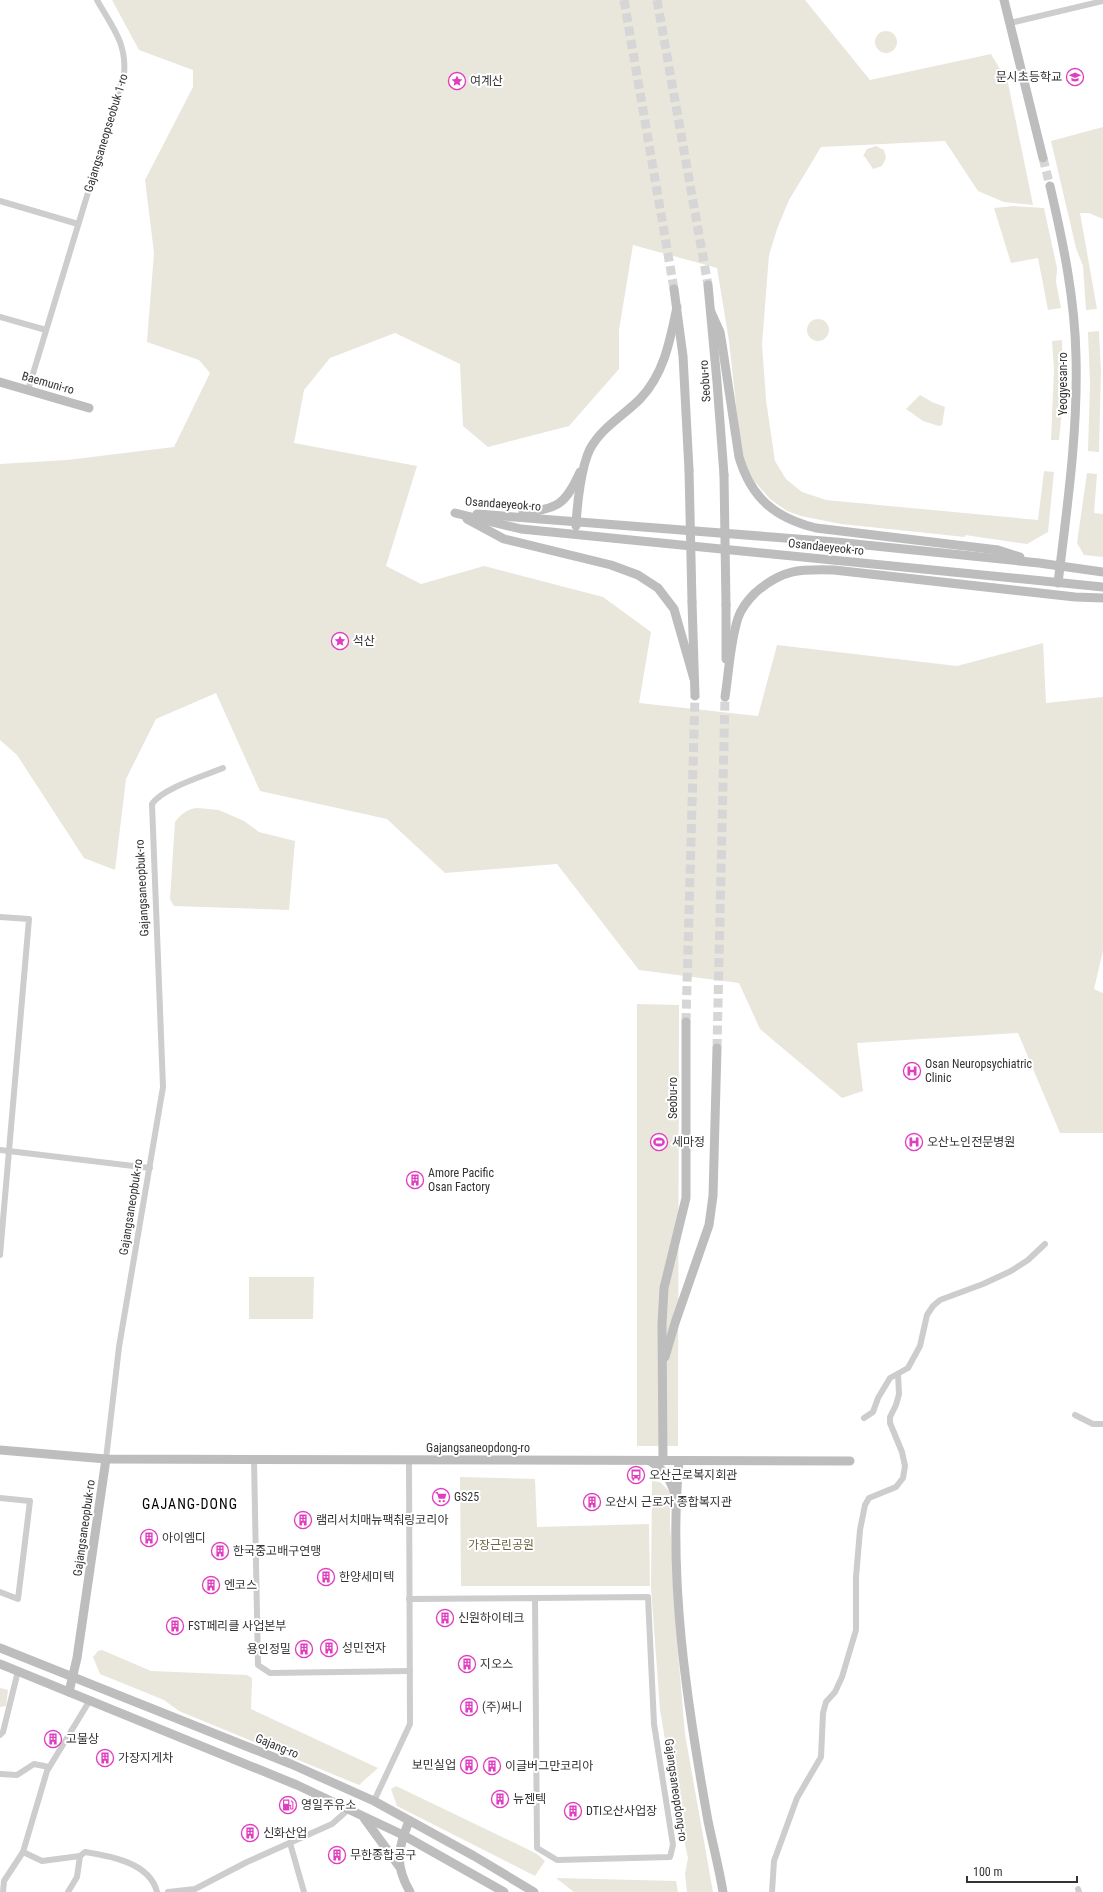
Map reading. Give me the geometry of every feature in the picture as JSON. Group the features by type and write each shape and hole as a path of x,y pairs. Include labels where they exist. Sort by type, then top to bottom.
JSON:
{"main road":[{"path":"1004,0 1043,158"},
{"name":"Yeogyesan-ro","path":"1050,186 1066,254 1076,355 1076,412 1058,583"},
{"name":"Seobu-ro","path":"708,285 724,475 726,604 725,697 738,616 748,601 765,585 782,574 806,570 834,570 1075,597 1103,598"},
{"name":"Seobu-ro","path":"674,288 683,356 689,470 694,679"},
{"path":"490,514 533,512 550,509 567,498 598,436 639,400 651,386 665,358 677,307"},
{"path":"711,312 720,332 739,457 743,471 751,487 768,506 783,517 797,523 816,528 998,550 1039,563"},
{"name":"Baemuni-ro","path":"0,382 89,408"},
{"path":"575,533 586,459"},
{"path":"455,512 504,539 611,565 638,574 658,588 674,609 694,679 695,696"},
{"name":"Osandaeyeok-ro","path":"455,512 836,542 1039,563 1103,572"},
{"name":"Osandaeyeok-ro","path":"455,512 522,529 575,533 1103,587"},
{"name":"Seobu-ro","path":"662,1389 662,1324 664,1288 686,1198 686,1022"},
{"path":"663,1461 662,1389 667,1348 703,1247 709,1225 714,1196 717,1048"},
{"name":"Gajangsaneopdong-ro","path":"0,1450 106,1460 850,1461"},
{"name":"Gajangsaneopbuk-ro","path":"69,1692 77,1658 106,1460"},
{"path":"650,1461 662,1470 669,1478 676,1496"},
{"path":"679,1461 676,1496 676,1544 681,1637 707,1814 723,1892"},
{"name":"Gajang-ro","path":"0,1648 291,1764 374,1801 474,1856 534,1892"},
{"path":"0,1664 297,1784 403,1835 504,1892"},
{"path":"362,1815 400,1868"},
{"path":"409,1821 399,1848 400,1868 410,1892"}],"street":[{"name":"Gajangsaneopseobuk 1-ro","path":"28,390 124,74 126,60 123,46 97,0"},
{"path":"1010,22 1103,1"},
{"path":"0,201 78,224"},
{"path":"0,317 46,330"},
{"name":"Gajangsaneopbuk-ro","path":"106,1460 119,1348 163,1087 152,804 156,797 223,768"},
{"path":"0,917 29,919 0,1255"},
{"path":"0,1150 150,1168"},
{"path":"864,1418 873,1412 878,1398 890,1378 908,1368 920,1346 927,1315 940,1300 983,1284 1011,1271 1028,1260 1045,1244"},
{"path":"772,1892 774,1861 797,1798 821,1757 823,1713 826,1702 835,1692 842,1677 856,1630 856,1577 860,1530 865,1505 869,1498 896,1487 903,1478 905,1466 890,1423 890,1417 896,1405 899,1394 898,1374"},
{"path":"1075,1415 1093,1424 1103,1424"},
{"path":"254,1460 258,1665 270,1674 410,1671"},
{"path":"374,1801 410,1724 409,1460"},
{"path":"0,1498 30,1501 18,1599 0,1592"},
{"name":"Gajangsaneopdong-ro","path":"409,1599 648,1597 654,1724 673,1845 670,1858 557,1860 537,1848 535,1598"},
{"path":"0,1735 3,1732 18,1671"},
{"path":"3,1892 4,1881 23,1852 49,1767 90,1700"},
{"path":"0,1774 17,1775 34,1764 49,1767"},
{"path":"168,1892 195,1889 247,1862 332,1824 349,1809"},
{"path":"290,1843 304,1892"},
{"path":"23,1852 42,1861 80,1856 85,1852 114,1857 136,1867 155,1881 158,1892"},
{"path":"68,1892 77,1878 80,1856"}],"green space":[{"path":"112,0 805,0 870,80 991,54 1008,83 1033,205 1004,202 978,191 945,141 821,147 789,200 777,229 769,255 762,344 766,400 775,461 786,479 802,492 826,500 1038,520 1044,471 1054,472 1048,532 1027,544 965,535 965,537 841,524 801,516 787,511 770,499 749,475 742,459 729,341 717,268 633,245 619,330 619,369 569,426 488,447 463,426 460,364 395,333 330,358 304,390 294,443 417,466 386,566 421,584 484,566 603,597 651,632 639,703 758,716 777,645 957,666 1043,643 1046,703 1103,697 1103,951 1094,989 1103,993 1103,1133 1060,1133 1018,1033 857,1043 863,1091 842,1098 760,1029 739,983 639,970 557,864 445,873 387,819 260,791 216,693 156,719 126,779 115,870 84,858 17,755 0,740 0,464 67,460 174,447 210,373 199,360 147,342 154,253 145,180 193,87 193,70 139,50"},
{"path":"886,31 890,32 896,38 896,46 890,52 886,53 882,52 876,46 875,42 876,38 882,32"},
{"path":"1103,127 1103,219 1089,213 1080,213 1097,309 1086,310 1083,266 1076,248 1051,141"},
{"path":"876,146 884,150 886,158 882,166 873,169 863,156 867,149"},
{"path":"1013,206 1044,208 1057,268 1056,282 1061,308 1048,310 1038,258 1011,263 994,208"},
{"path":"818,319 826,322 829,330 826,338 818,341 810,338 807,330 810,322"},
{"path":"1099,331 1101,371 1099,452 1088,451 1090,384 1088,332"},
{"path":"1062,340 1063,365 1059,440 1051,440 1054,369 1052,341"},
{"path":"920,395 945,407 942,425 939,426 923,421 906,409"},
{"path":"1087,473 1097,474 1094,513 1103,514 1103,557 1084,555 1077,543"},
{"path":"197,808 219,810 244,821 259,832 295,841 289,910 174,906 170,899 175,822 184,812"},
{"path":"637,1004 679,1005 678,1446 637,1446"},
{"path":"249,1277 314,1277 313,1319 249,1319"},
{"name":"가장근린공원","path":"460,1477 535,1479 537,1527 649,1524 650,1586 461,1586"},
{"path":"652,1481 660,1482 670,1492 670,1527 674,1568 677,1641 685,1734 713,1892 687,1892 685,1874 688,1858 674,1793 660,1710 651,1588"},
{"path":"102,1650 151,1671 247,1675 252,1678 251,1709 378,1768 359,1785 179,1711 164,1700 100,1674 93,1657 98,1651"},
{"path":"0,1688 8,1690 6,1706 0,1707"},
{"path":"396,1786 537,1854 545,1861 535,1876 397,1806 391,1789"},
{"path":"556,1878 676,1881 678,1892 574,1892"}],"tunnel":[{"path":"624,0 674,289"},
{"path":"657,0 708,285"},
{"path":"1043,158 1050,186"},
{"path":"686,1022 695,696"},
{"path":"717,1048 725,697"}],"place":[{"name":"문시초등학교","path":"1075,77"},
{"name":"여계산","path":"457,81"},
{"name":"석산","path":"340,641"},
{"name":"Osan Neuropsychiatric Clinic","path":"912,1071"},
{"name":"세마정","path":"659,1142"},
{"name":"오산노인전문병원","path":"914,1142"},
{"name":"Amore Pacific Osan Factory","path":"415,1180"},
{"name":"오산근로복지회관","path":"636,1475"},
{"name":"GS25","path":"441,1497"},
{"name":"오산시 근로자 종합복지관","path":"592,1502"},
{"name":"램리서치매뉴팩춰링코리아","path":"303,1520"},
{"name":"아이엠디","path":"149,1538"},
{"name":"한국중고배구연맹","path":"220,1551"},
{"name":"한양세미텍","path":"326,1577"},
{"name":"엔코스","path":"211,1585"},
{"name":"신원하이테크","path":"445,1618"},
{"name":"FST페리클 사업본부","path":"175,1626"},
{"name":"성민전자","path":"329,1648"},
{"name":"용인정밀","path":"304,1649"},
{"name":"지오스","path":"467,1664"},
{"name":"(주)써니","path":"469,1707"},
{"name":"고물상","path":"53,1739"},
{"name":"가장지게차","path":"105,1758"},
{"name":"보민실업","path":"469,1765"},
{"name":"이글버그만코리아","path":"492,1766"},
{"name":"뉴젠텍","path":"500,1799"},
{"name":"영일주유소","path":"288,1805"},
{"name":"DTI오산사업장","path":"573,1811"},
{"name":"신화산업","path":"250,1833"},
{"name":"무한종합공구","path":"337,1855"}],"district":[{"name":"GAJANG-DONG","path":"190,1504"}]}
